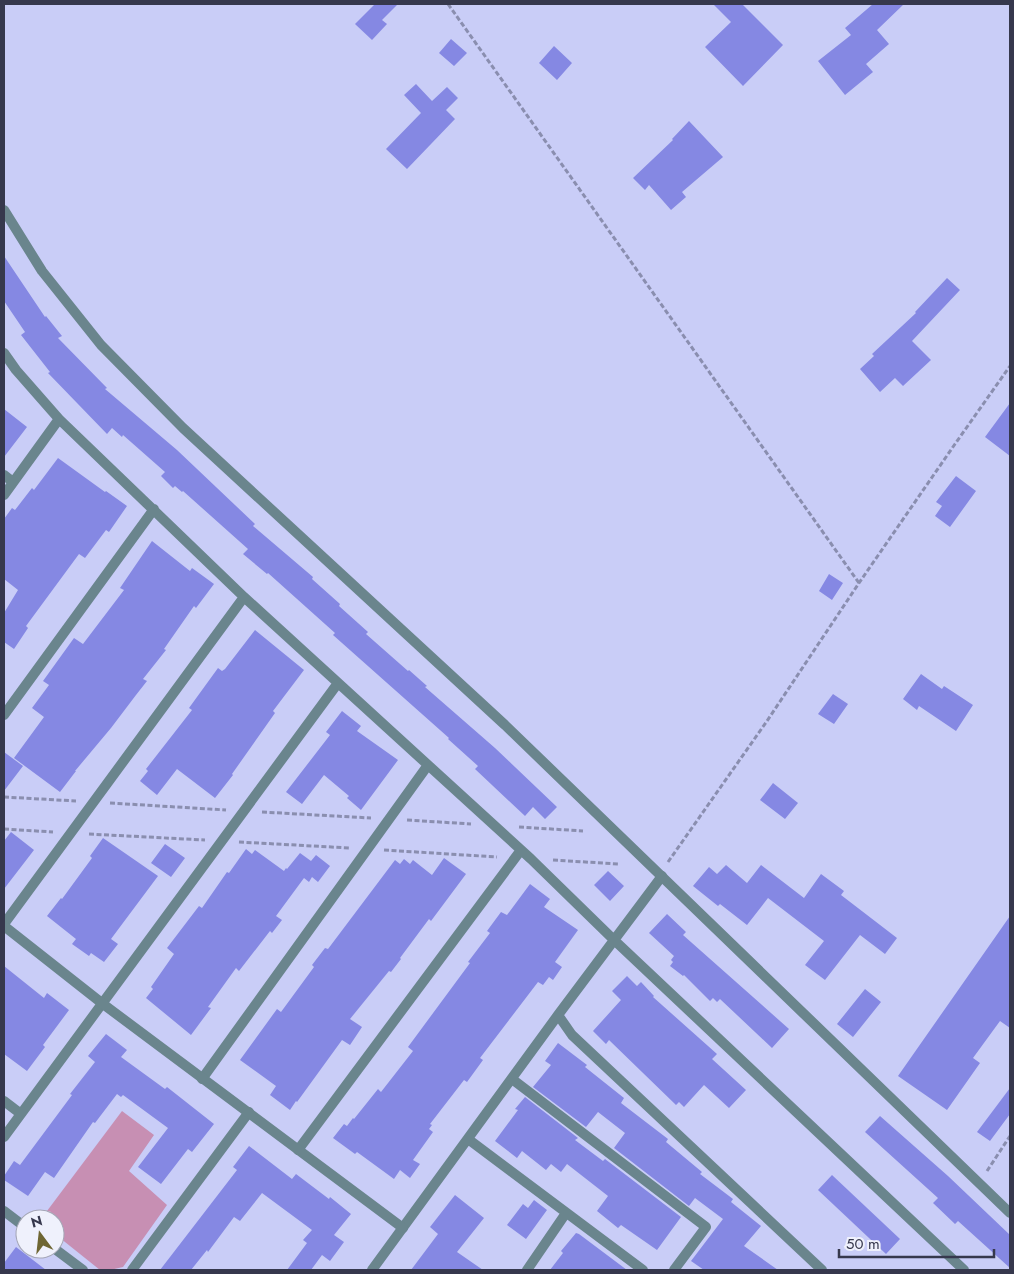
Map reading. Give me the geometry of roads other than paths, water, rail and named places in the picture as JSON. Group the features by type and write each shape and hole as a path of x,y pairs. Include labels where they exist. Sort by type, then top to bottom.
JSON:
{"street":[{"path":"4,210 42,271 101,345 183,428 505,725 1010,1213"},
{"path":"4,353 16,370 59,419 244,597 495,826 518,854 531,859 613,940 962,1270"},
{"path":"4,496 59,419"},
{"path":"4,475 13,482"},
{"path":"4,715 154,509"},
{"path":"244,597 92,802 4,925 103,1004 403,1228"},
{"path":"4,1137 338,683"},
{"path":"202,1078 428,765"},
{"path":"298,1150 518,854"},
{"path":"372,1270 613,940 662,876"},
{"path":"558,1015 572,1035 822,1270"},
{"path":"512,1079 706,1227 674,1270"},
{"path":"4,1101 21,1114"},
{"path":"132,1270 249,1112"},
{"path":"468,1139 643,1270"},
{"path":"4,1211 15,1219"},
{"path":"527,1270 566,1213"},
{"path":"65,1256 83,1270"}]}
